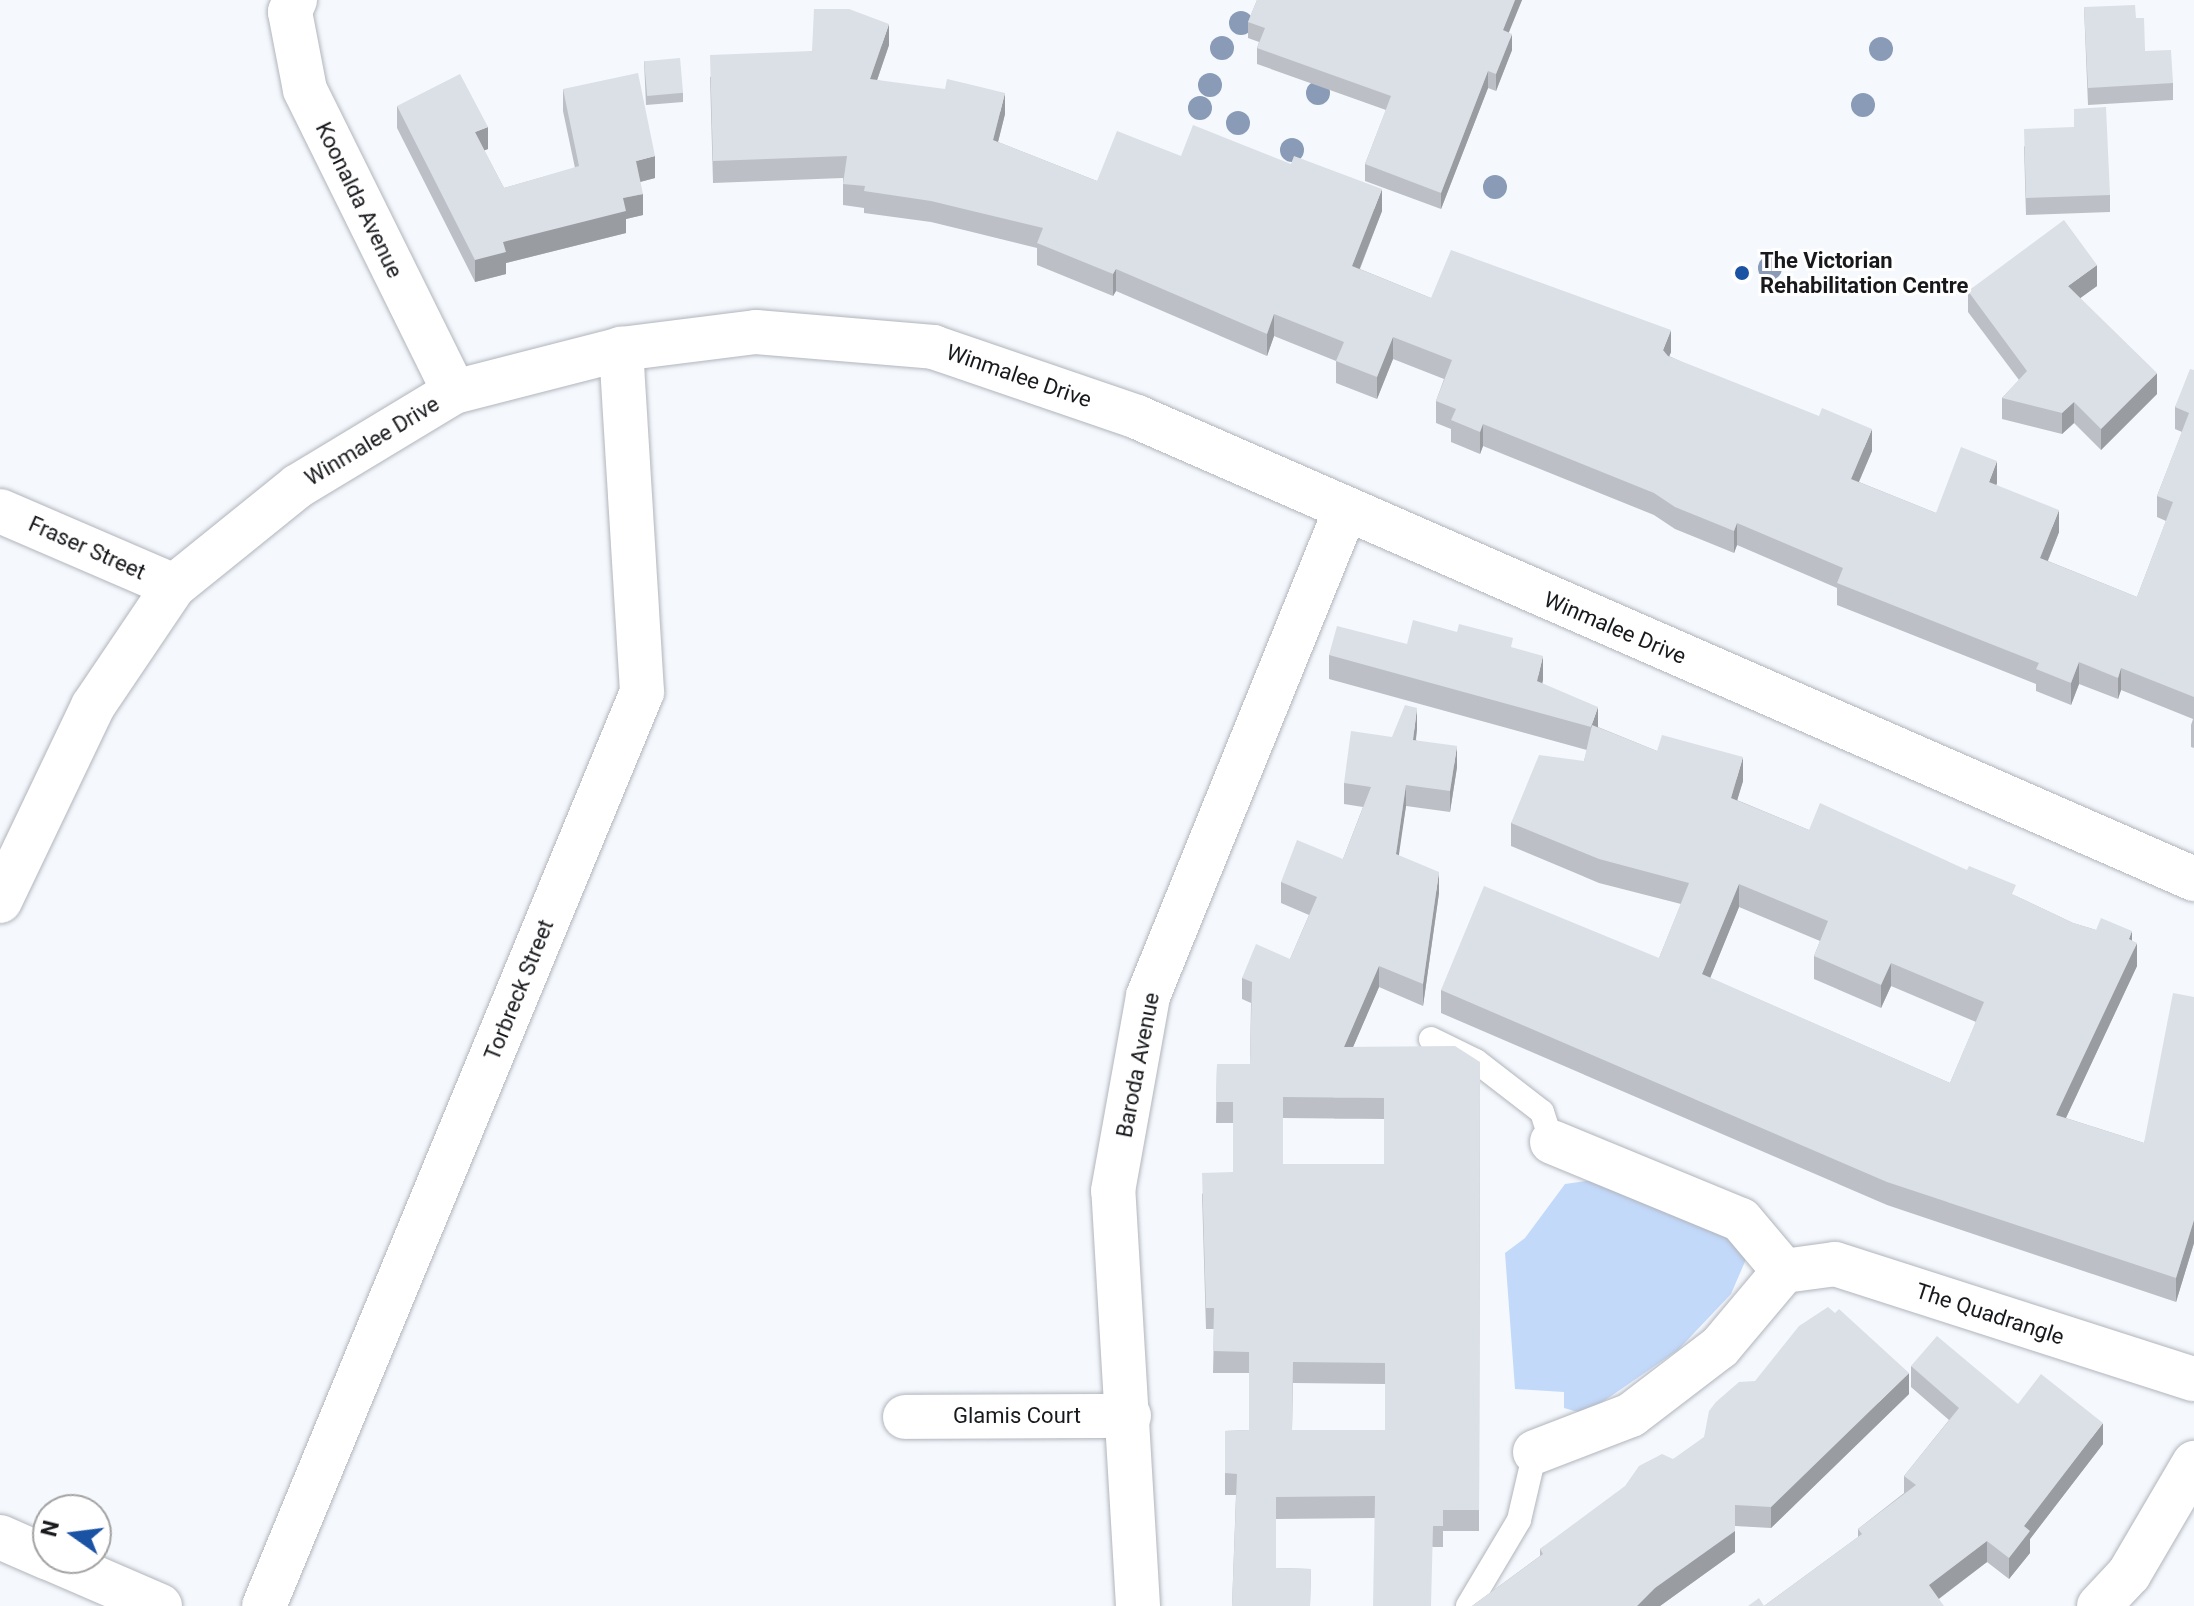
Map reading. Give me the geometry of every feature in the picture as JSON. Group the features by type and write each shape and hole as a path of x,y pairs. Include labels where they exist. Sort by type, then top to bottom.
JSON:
{"street":[{"name":"Koonalda Avenue","path":"281,4 305,90 454,392"},
{"name":"Winmalee Drive","path":"0,901 93,706 174,586 298,486 454,392 621,349 756,332 933,347 1137,417 1345,511 2194,879"},
{"name":"Torbreck Street","path":"264,1606 642,692 621,349"},
{"name":"Fraser Street","path":"0,511 174,586"},
{"name":"Baroda Avenue","path":"1138,1606 1129,1416 1113,1191 1148,996 1345,511"},
{"path":"1535,1452 1631,1415 1720,1347 1784,1271 1741,1220 1552,1142"},
{"name":"The Quadrangle","path":"1784,1271 1835,1264 2194,1379"},
{"name":"Glamis Court","path":"905,1417 1129,1416"},
{"path":"2099,1606 2129,1574 2194,1463"},
{"path":"0,1537 32,1551"},
{"path":"85,1574 160,1606"}],"lane":[{"path":"1431,1039 1476,1061 1542,1112 1552,1142"},
{"path":"1468,1606 1519,1520 1535,1452"}],"shaded area":[{"path":"1593,1180 1729,1235 1747,1257 1731,1294 1678,1350 1585,1414 1564,1408 1564,1392 1515,1389 1505,1253 1525,1238 1565,1184"}],"building":[{"path":"1257,0 1515,0 1503,30 1512,34 1496,74 1488,71 1441,193 1365,164 1391,96 1257,48 1265,28 1248,22"},
{"path":"2135,5 2136,18 2144,18 2145,51 2171,50 2173,83 2088,88 2084,7"},
{"path":"814,9 849,9 889,24 870,79 945,89 947,79 1005,93 993,140 1097,181 1117,131 1181,156 1193,125 1291,164 1294,156 1382,189 1352,266 1431,298 1451,250 1671,330 1663,350 1668,356 1819,416 1822,408 1872,429 1851,479 1936,513 1961,447 1997,461 1989,482 2059,510 2040,558 2137,597 2173,502 2157,496 2189,413 2175,407 2190,369 2194,370 2194,697 2121,668 2118,678 2079,662 2071,683 2036,669 2039,663 1837,583 1843,568 1737,523 1734,531 1675,507 1654,493 1483,424 1480,432 1451,420 1456,409 1436,401 1452,360 1393,337 1377,377 1336,361 1344,342 1274,314 1267,334 1116,269 1113,274 1037,243 1043,228 931,201 864,191 865,186 843,184 847,156 713,161 710,55 812,51"},
{"path":"680,58 683,93 647,96 644,61"},
{"path":"638,73 655,156 636,161 643,194 623,198 626,211 503,242 506,252 475,260 397,106 460,74 488,127 475,132 504,188 579,166 563,89"},
{"path":"2106,107 2110,195 2026,198 2024,129 2074,127 2074,109"},
{"path":"2064,220 2097,265 2068,286 2157,373 2101,429 2074,402 2062,413 2002,398 2027,371 1968,291"},
{"path":"1413,620 1457,632 1459,624 1513,638 1511,647 1543,656 1537,681 1598,707 1591,727 1329,655 1337,626 1407,644"},
{"path":"1405,705 1417,708 1413,740 1457,746 1450,791 1406,785 1396,854 1439,872 1423,984 1379,966 1344,1047 1455,1046 1480,1062 1479,1510 1443,1510 1443,1526 1433,1526 1431,1606 1373,1606 1375,1496 1276,1497 1276,1568 1311,1569 1310,1606 1232,1606 1237,1474 1225,1473 1225,1431 1249,1430 1249,1352 1213,1351 1214,1308 1206,1308 1202,1173 1233,1172 1233,1102 1216,1102 1217,1064 1250,1064 1252,982 1242,978 1256,944 1290,959 1317,897 1281,882 1297,840 1343,859 1371,787 1344,783 1351,731 1392,737","holes":["1283,1097 1384,1098 1384,1164 1283,1164","1293,1362 1385,1363 1385,1430 1292,1430"]},
{"path":"1592,725 1657,751 1662,735 1743,757 1731,798 1809,830 1820,803 1967,870 1969,866 2016,885 2012,894 2073,923 2096,930 2101,918 2132,931 2129,939 2137,943 2056,1115 2144,1143 2173,993 2194,997 2194,1220 2176,1278 1887,1182 1441,990 1484,886 1659,958 1689,883 1599,859 1511,823 1539,755 1584,761","holes":["1739,884 1828,921 1814,956 1881,985 1891,963 1984,1002 1950,1083 1702,974"]},
{"path":"1828,1307 1835,1313 1839,1309 1909,1373 1771,1507 1735,1505 1735,1531 1655,1588 1637,1606 1472,1606 1543,1554 1540,1549 1625,1486 1639,1466 1662,1454 1673,1459 1704,1437 1709,1411 1716,1402 1739,1382 1755,1381 1799,1326"},
{"path":"1937,1336 2018,1404 2041,1374 2103,1423 2024,1526 2030,1531 2009,1558 1987,1541 1929,1585 1944,1606 1764,1606 1862,1534 1858,1529 1916,1485 1904,1476 1959,1408 1911,1366"},
{"path":"1759,1598 1764,1606 1748,1606"}],"place":[{"name":"The Victorian Rehabilitation Centre","path":"1742,273"}]}
